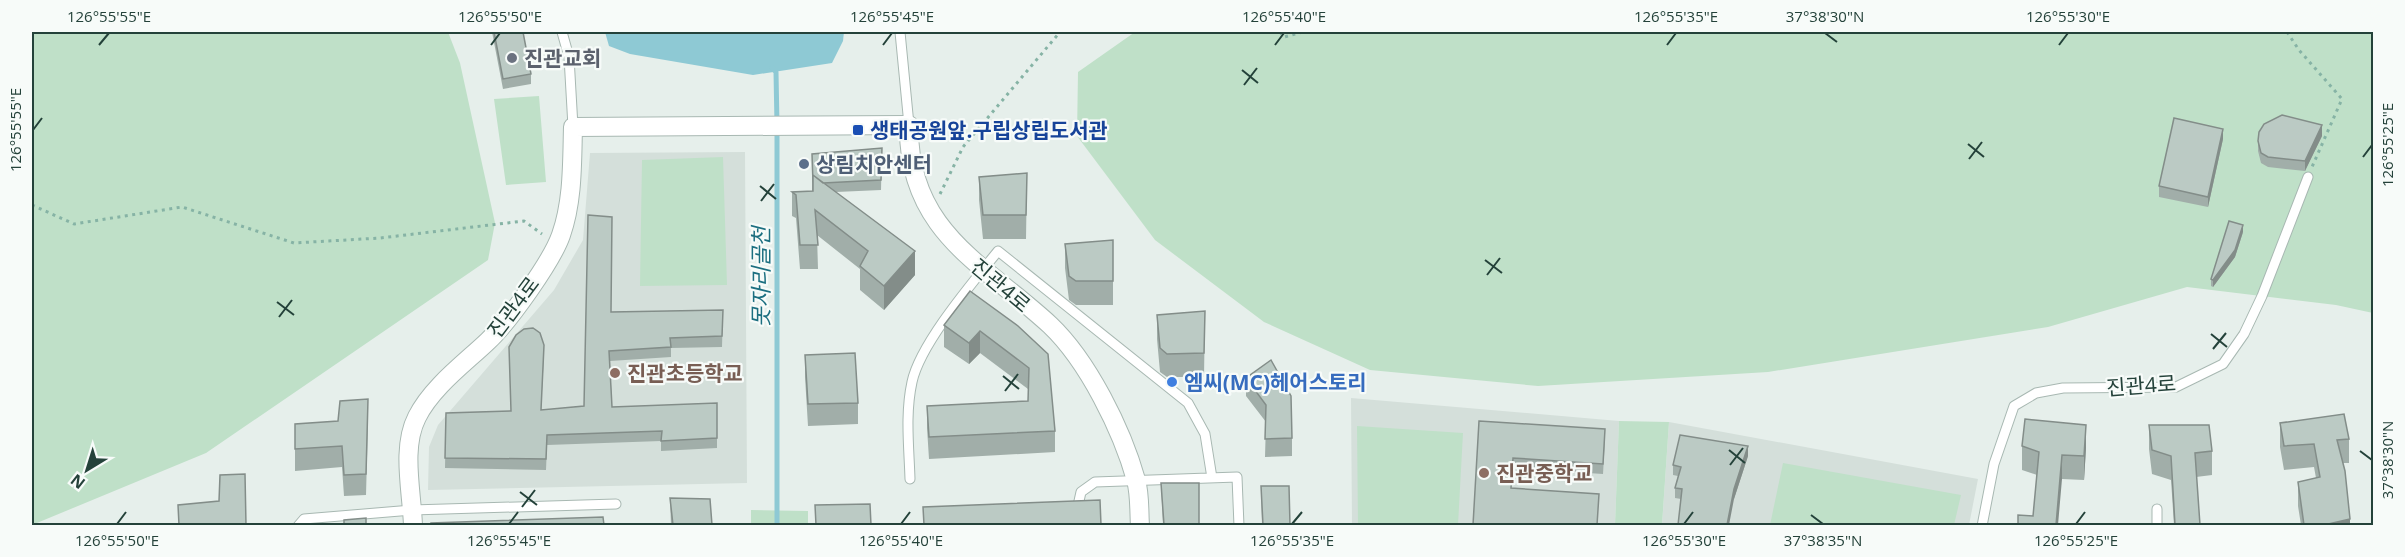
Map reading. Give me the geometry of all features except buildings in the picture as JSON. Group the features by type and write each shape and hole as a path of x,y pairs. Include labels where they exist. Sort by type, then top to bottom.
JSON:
{"street":[{"path":"573,127 909,125"},
{"name":"진관4로","path":"909,125 912,167 931,212 951,242 1051,327 1097,384 1136,481 1140,525"},
{"name":"진관4로","path":"412,518 409,447 417,417 440,388 499,328 526,295 560,237 571,188 573,127"}],"lane":[{"name":"진관4로","path":"562,32 569,57 573,127"},
{"name":"진관4로","path":"900,32 909,125"},
{"name":"진관4로","path":"1982,525 1994,464 2014,406 2036,393 2063,388 2176,387 2223,364 2244,334 2262,296 2308,177"},
{"path":"910,479 908,417 912,381 925,351 998,251 1188,403 1205,434 1212,478"},
{"path":"1077,510 1081,492 1095,482 1237,477 1239,525"},
{"path":"298,525 304,519 412,518 616,504"},
{"path":"2157,509 2157,525"}],"path":[{"path":"936,201 963,147 1060,32"},
{"path":"1280,32 1284,37 1303,32"},
{"path":"2287,32 2299,51 2342,99 2308,177"},
{"path":"32,205 74,224 182,207 294,243 380,238 524,221 546,237"}],"shaded area":[{"name":"진관초등학교","path":"745,152 747,483 428,490 429,447 438,425 554,290 583,240 590,153"},
{"name":"진관중학교","path":"1351,398 1619,421 1615,525 1352,525"},
{"path":"1669,422 1978,479 1969,525 1662,526"}],"green space":[{"path":"32,32 448,32 460,63 495,223 488,260 206,453 32,525"},
{"path":"1135,32 2373,32 2373,313 2336,305 2187,287 2048,327 1768,372 1538,386 1370,370 1264,322 1155,240 1077,136 1078,72"},
{"path":"539,96 546,182 506,185 494,99"},
{"path":"723,157 727,285 640,286 642,160"},
{"path":"1619,421 1669,422 1662,525 1615,525"},
{"path":"1357,426 1463,433 1458,525 1358,525"},
{"path":"1783,463 1961,495 1954,525 1770,525"},
{"path":"751,510 808,511 808,525 751,525"}],"water":[{"path":"605,32 844,32 843,41 832,63 753,75 630,54 609,46"}],"waterway":[{"name":"못자리골천","path":"772,68 776,72 777,125 777,526"}],"place":[{"name":"진관교회","path":"512,58"},
{"name":"생태공원앞.구립상립도서관","path":"858,130"},
{"name":"상림치안센터","path":"804,164"},
{"name":"진관초등학교","path":"615,373"},
{"name":"엠씨(MC)헤어스토리","path":"1172,382"},
{"name":"진관중학교","path":"1484,473"}]}
